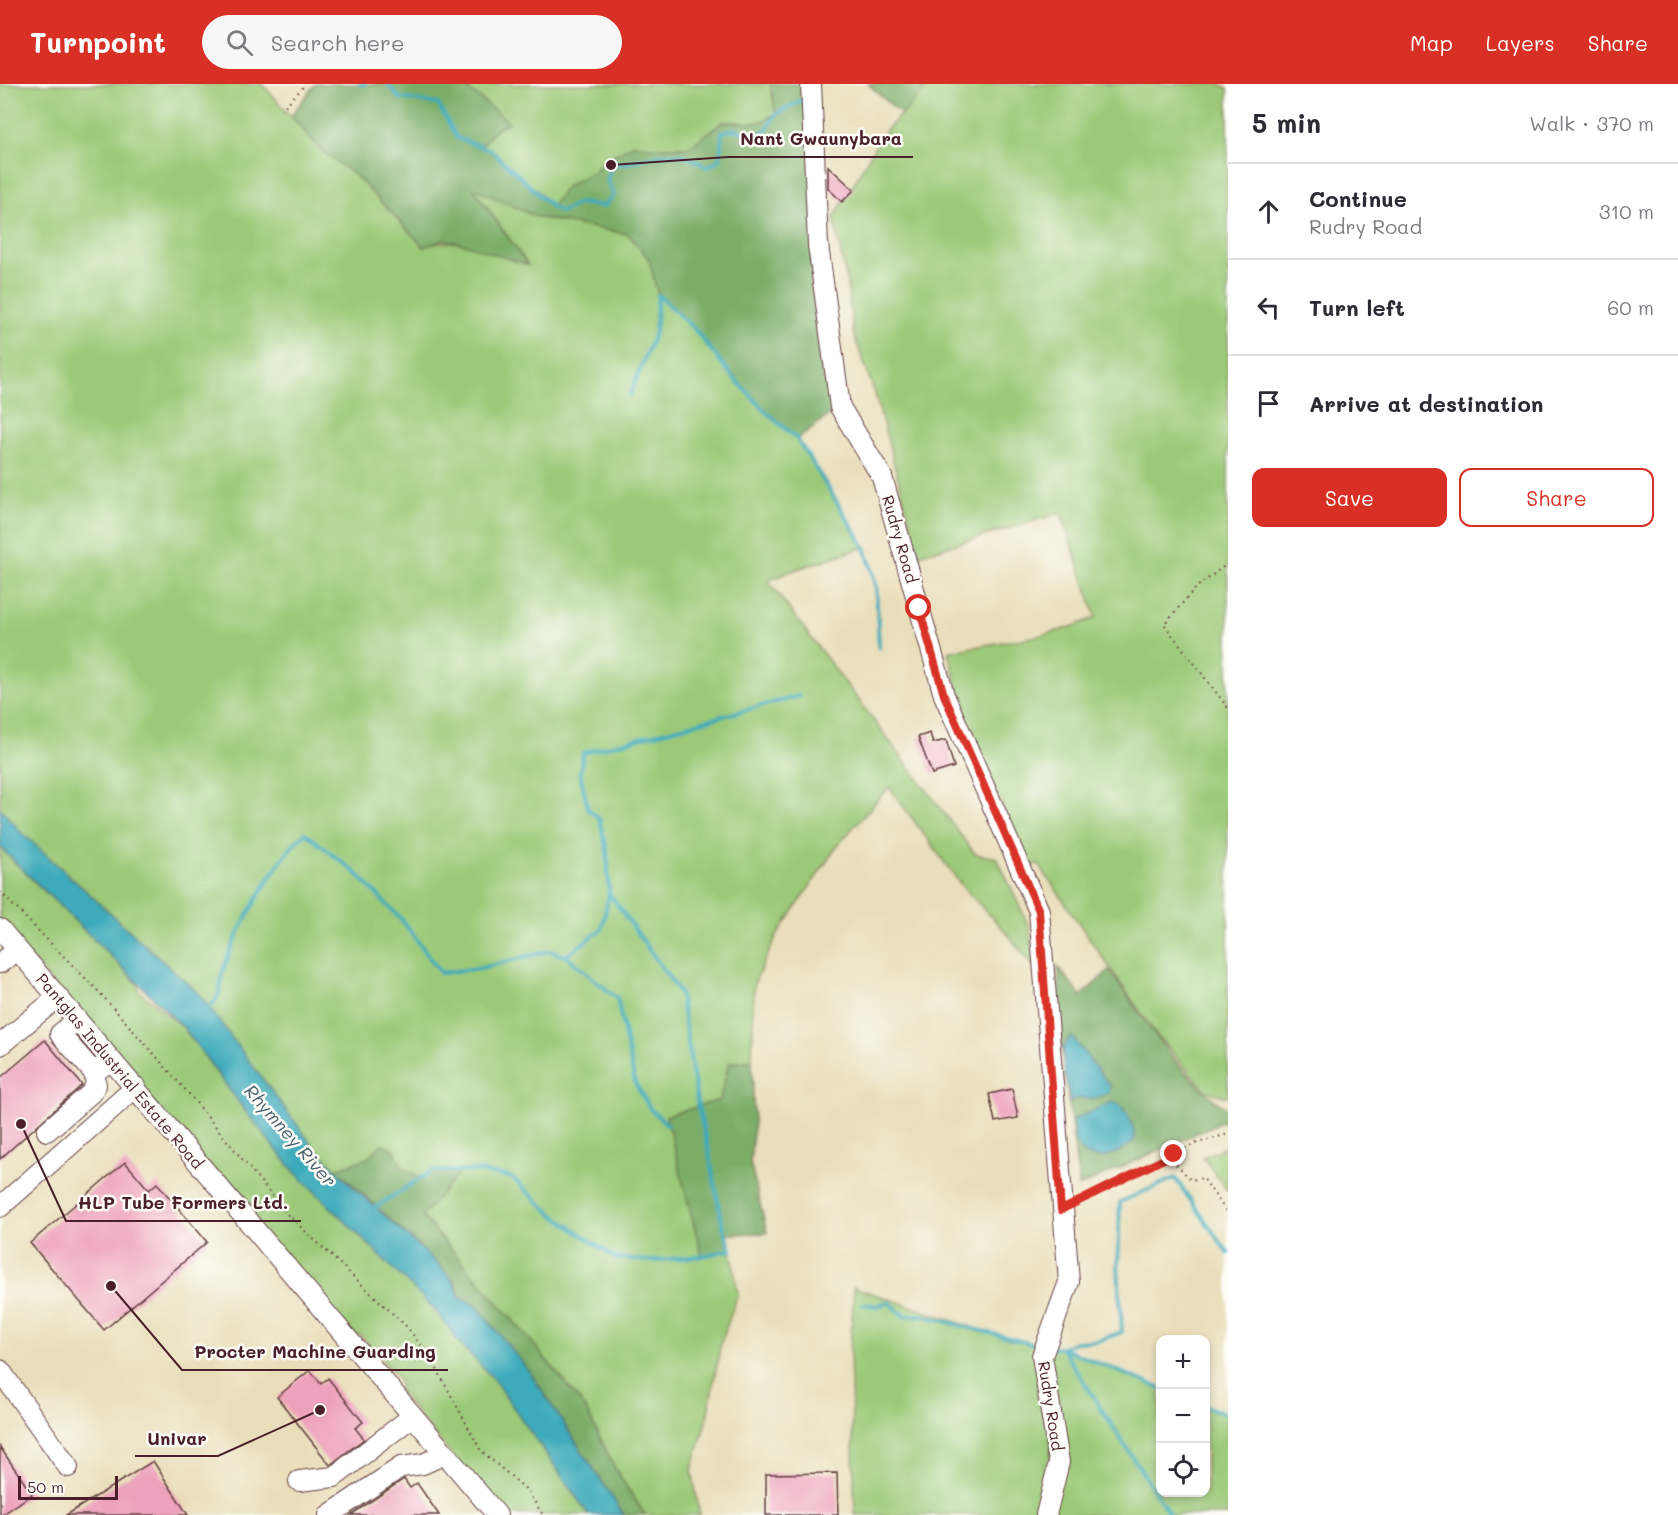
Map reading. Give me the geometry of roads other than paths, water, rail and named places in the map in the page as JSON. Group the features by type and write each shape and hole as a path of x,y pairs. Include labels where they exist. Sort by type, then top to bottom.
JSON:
{"street":[{"name":"Rudry Road","path":"811,84 818,245 840,407 882,477 944,695 1039,911 1061,1210 1069,1282 1042,1356 1059,1462 1046,1515"},
{"name":"Pantglas Industrial Estate Road","path":"0,929 497,1515"},
{"path":"0,963 18,950"},
{"path":"0,1045 58,997"},
{"path":"47,1131 95,1089 94,1073 60,1034 77,1020"},
{"path":"94,1073 111,1060"},
{"path":"0,1207 136,1087"},
{"path":"0,1370 68,1467"},
{"path":"299,1481 334,1477 413,1416"},
{"path":"329,1515 401,1467 423,1464 445,1454"}],"water":[{"name":"Rhymney River","path":"0,808 21,832 199,994 313,1146 352,1186 438,1264 454,1282 460,1297 477,1306 531,1374 624,1515 589,1515 492,1377 462,1346 436,1311 294,1171 245,1111 184,1028 0,847"},
{"path":"1072,1037 1110,1086 1109,1093 1094,1099 1078,1098 1070,1102 1063,1057 1067,1042"},
{"path":"1114,1101 1129,1118 1134,1141 1120,1151 1104,1157 1089,1156 1076,1144 1073,1120"}],"waterway":[{"path":"360,84 365,84"},
{"path":"388,84 399,98 438,104 457,138 491,150 552,207 561,212 579,203 604,206 614,195 607,180 611,165 673,154 688,157 707,167 720,159 722,132 736,129 753,137 766,130 776,114 806,98"},
{"path":"630,395 655,332 658,295 695,330 732,376 765,411 797,439 820,475 865,547 876,585 879,648"},
{"path":"609,893 607,850 599,818 588,809 580,773 583,753 799,696"},
{"path":"209,1008 219,994 223,971 246,918 282,860 305,833 354,871 402,920 441,973 481,968 549,951 566,956 602,929 609,893 680,993 698,1107 722,1223 731,1250 702,1256 652,1261 615,1258 551,1213 511,1177 476,1171 432,1171 376,1207"},
{"path":"566,956 617,998 635,1083 651,1110 668,1125"},
{"path":"1062,1348 1075,1342 1097,1341 1122,1332 1118,1267 1120,1202 1175,1178 1228,1253"},
{"path":"862,1304 877,1306 888,1302 904,1316 921,1315 1040,1346"},
{"path":"1050,1348 1062,1348 1170,1515"},
{"path":"1064,1349 1156,1386"},
{"path":"1210,1408 1228,1415"}],"place":[{"name":"Nant Gwaunybara","path":"611,165"},
{"name":"HLP Tube Formers Ltd.","path":"21,1124"},
{"name":"Procter Machine Guarding","path":"111,1286"},
{"name":"Univar","path":"320,1410"}]}
